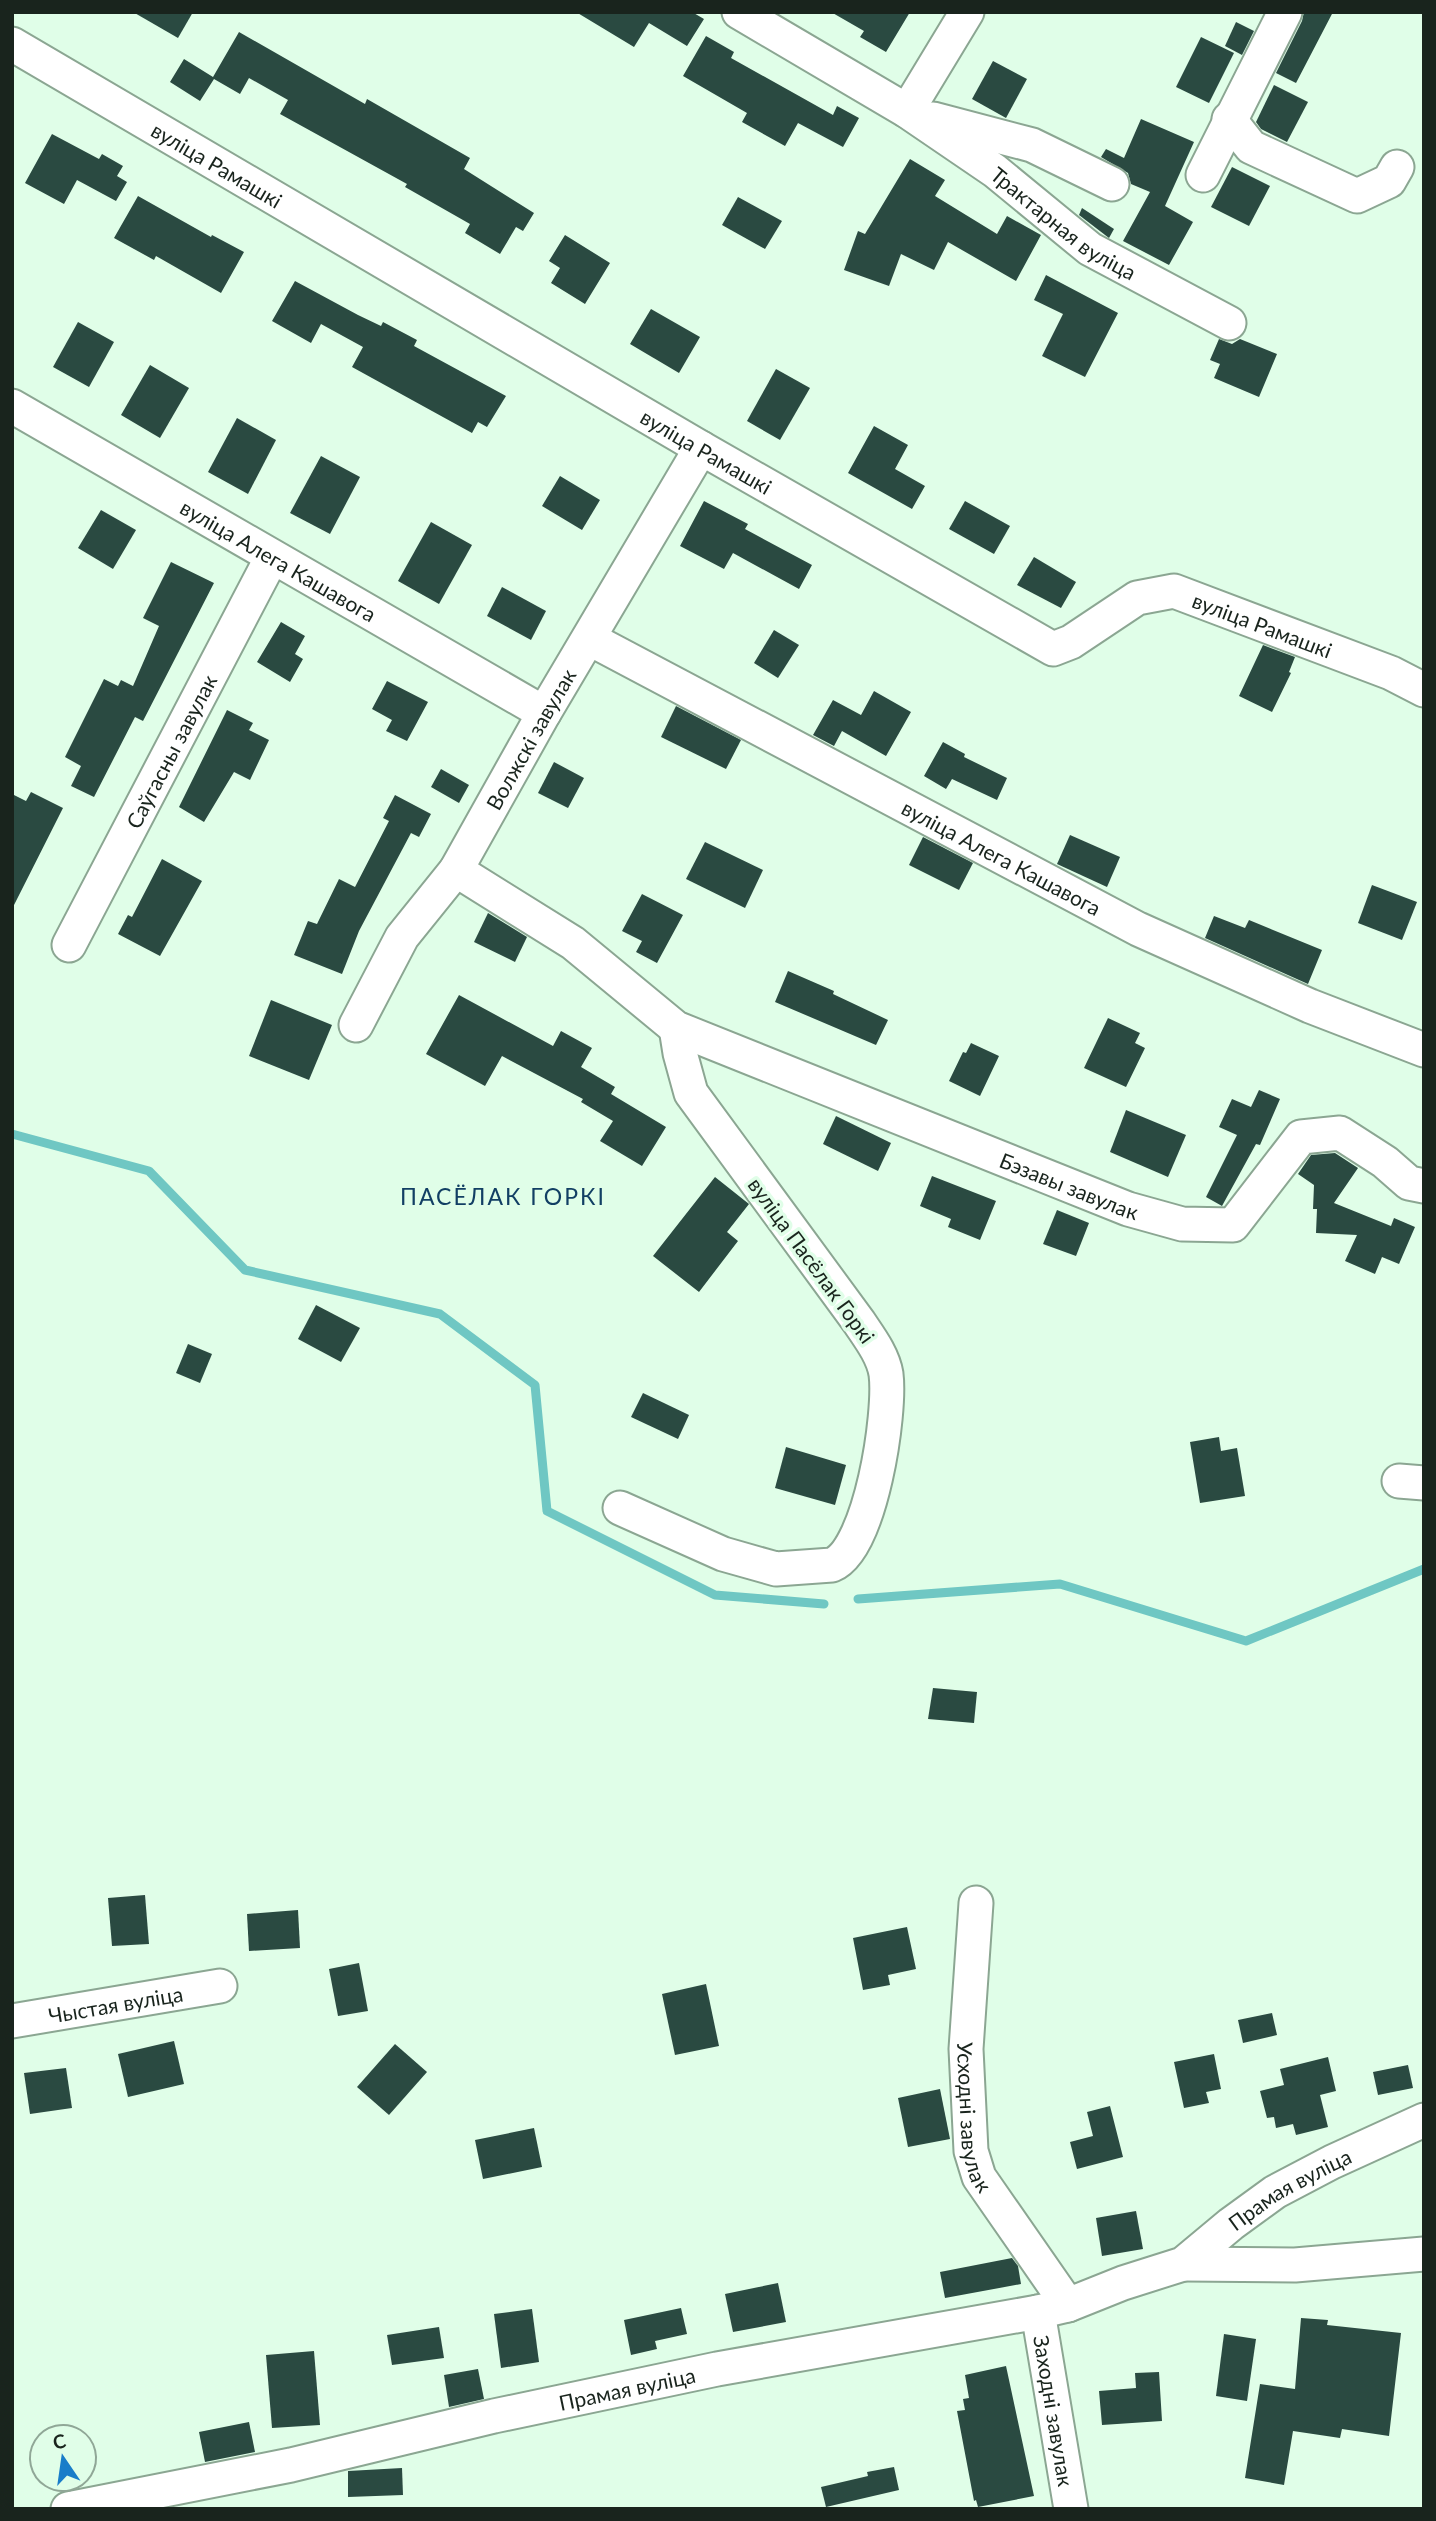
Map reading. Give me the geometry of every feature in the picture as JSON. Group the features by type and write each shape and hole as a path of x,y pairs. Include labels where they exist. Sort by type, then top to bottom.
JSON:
{"street":[{"name":"Трактарная вуліца","path":"739,12 908,111 995,171 1090,249 1229,323"},
{"path":"908,111 967,12"},
{"path":"1203,175 1285,12"},
{"name":"вуліца Рамашкі","path":"12,44 701,448 1053,649 1071,642 1138,598 1174,591 1391,673 1424,690"},
{"name":"Трактарная вуліца","path":"908,111 1032,145 1112,184"},
{"path":"1229,119 1251,148 1357,195 1389,181 1397,167"},
{"name":"вуліца Алега Кашавога","path":"12,406 544,713"},
{"name":"Волжскі завулак","path":"356,1025 402,937 456,870 544,713 701,448"},
{"name":"Саўгасны завулак","path":"69,945 272,557"},
{"name":"вуліца Алега Кашавога","path":"590,639 1138,929 1310,1006 1424,1050"},
{"path":"456,870 573,943 677,1028"},
{"name":"Бэзавы завулак","path":"677,1028 1128,1209 1182,1224 1233,1225 1301,1136 1340,1133 1385,1162 1409,1182 1424,1186"},
{"name":"вуліца Пасёлак Горкі","path":"620,1508 723,1554 776,1569 832,1565 840,1562 848,1554 868,1506 875,1482 887,1402 886,1372 859,1322 691,1093 680,1054 677,1028"},
{"name":"Усходні завулак","path":"976,1903 966,2049 971,2151 979,2177 1053,2309"},
{"name":"Чыстая вуліца","path":"12,2021 220,1986"},
{"name":"Прамая вуліца","path":"1183,2264 1275,2192 1332,2162 1418,2125"},
{"name":"Прамая вуліца","path":"68,2509 292,2465 494,2416 717,2369 1053,2309 1183,2264 1295,2265 1424,2254"},
{"name":"Заходні завулак","path":"1053,2309 1071,2509"}],"building":[{"path":"133,12 193,12 178,38"},
{"path":"576,12 692,12 704,19 687,46 649,23 634,47"},
{"path":"831,12 910,12 886,52 860,37 864,31"},
{"path":"1304,12 1333,12 1296,83 1276,73"},
{"path":"1236,22 1254,31 1242,55 1225,46"},
{"path":"239,32 365,104 367,99 470,158 464,169 534,213 523,231 516,227 500,254 465,233 470,224 405,187 407,184 280,114 288,100 249,78 240,94 214,79 200,101 170,82 184,59 213,77"},
{"path":"706,36 734,52 731,58 833,115 837,106 859,118 843,147 798,123 785,146 742,122 747,113 683,76"},
{"path":"1201,37 1234,53 1209,103 1176,87"},
{"path":"993,61 1027,79 1006,118 972,99"},
{"path":"1274,85 1308,102 1287,142 1261,129 1256,122"},
{"path":"1141,119 1194,142 1165,206 1193,222 1169,265 1123,241 1150,192 1131,184 1128,173 1101,157 1106,149 1124,158"},
{"path":"52,134 99,159 102,154 123,166 117,176 127,182 116,201 77,180 64,204 25,183"},
{"path":"910,159 945,180 935,196 997,234 1007,216 1041,235 1016,281 948,242 934,270 901,254 889,286 844,270 858,231 865,234"},
{"path":"1232,167 1270,186 1249,226 1211,207"},
{"path":"138,196 211,237 212,235 244,252 221,293 156,256 154,260 114,238"},
{"path":"738,197 782,221 765,249 722,225"},
{"path":"1082,208 1114,229 1109,238 1079,215"},
{"path":"565,235 610,263 585,304 551,283 560,268 549,261"},
{"path":"1046,275 1118,313 1085,377 1042,356 1063,314 1034,300"},
{"path":"295,281 358,315 381,326 383,322 417,340 414,346 506,396 487,427 478,422 472,433 352,367 363,347 321,324 311,343 272,321"},
{"path":"651,309 700,337 679,373 630,344"},
{"path":"78,322 114,342 89,387 53,367"},
{"path":"1219,339 1232,344 1240,339 1277,354 1259,397 1214,378 1220,364 1210,360"},
{"path":"150,365 189,388 160,438 121,415"},
{"path":"776,369 810,388 780,440 747,421"},
{"path":"237,418 276,440 248,494 208,472"},
{"path":"874,426 908,445 895,469 925,486 912,509 848,473"},
{"path":"321,456 360,477 330,534 290,513"},
{"path":"560,476 600,500 582,530 542,506"},
{"path":"704,501 748,524 745,529 812,565 799,589 733,553 724,569 680,546"},
{"path":"965,501 1010,526 994,554 949,529"},
{"path":"101,510 136,530 113,569 78,548"},
{"path":"431,522 472,545 439,604 398,581"},
{"path":"1034,557 1076,582 1061,608 1017,585"},
{"path":"171,562 214,583 143,721 135,717 94,797 71,786 81,766 65,757 104,679 118,686 121,680 133,686 159,626 143,618"},
{"path":"502,587 546,611 531,640 487,616"},
{"path":"281,622 305,636 295,654 303,659 290,682 257,662"},
{"path":"774,630 799,645 778,678 754,663"},
{"path":"1263,645 1295,657 1289,672 1291,673 1272,712 1239,696"},
{"path":"387,681 428,702 407,741 386,731 392,720 372,709"},
{"path":"874,691 911,712 886,756 842,731 834,746 813,735 833,700 861,715"},
{"path":"676,706 741,740 726,769 661,737"},
{"path":"227,710 253,723 249,730 269,740 250,780 234,772 204,822 179,807"},
{"path":"943,742 965,754 964,757 1007,778 997,800 952,779 946,789 924,776"},
{"path":"554,762 584,778 568,808 538,793"},
{"path":"441,769 469,785 459,803 431,787"},
{"path":"31,792 63,808 12,909 12,794 26,801"},
{"path":"395,795 431,814 419,837 411,833 359,931 342,974 294,955 308,921 317,924 339,879 355,887 389,821 383,818"},
{"path":"1070,835 1120,857 1107,887 1057,864"},
{"path":"923,837 973,863 959,890 909,865"},
{"path":"705,842 763,870 745,908 686,879"},
{"path":"162,859 202,881 160,956 118,934 128,915 132,917"},
{"path":"1372,885 1417,902 1402,940 1358,923"},
{"path":"642,894 683,915 657,963 636,952 642,941 622,931"},
{"path":"488,913 527,937 515,962 474,942"},
{"path":"1214,916 1245,928 1249,920 1322,950 1308,984 1205,938"},
{"path":"788,971 834,991 833,994 888,1020 876,1045 775,1002"},
{"path":"459,995 553,1046 561,1031 592,1048 581,1067 615,1087 611,1094 666,1127 642,1166 600,1141 613,1121 581,1102 583,1099 502,1056 485,1086 426,1054"},
{"path":"271,1000 332,1025 309,1080 249,1056"},
{"path":"1108,1018 1140,1033 1135,1043 1145,1048 1126,1087 1084,1068"},
{"path":"971,1043 999,1056 980,1096 949,1081 963,1052 966,1053"},
{"path":"1259,1090 1280,1099 1260,1145 1256,1144 1222,1206 1206,1197 1237,1135 1219,1127 1232,1099 1251,1107"},
{"path":"1126,1110 1186,1135 1168,1177 1110,1152"},
{"path":"836,1116 891,1143 878,1171 823,1144"},
{"path":"1335,1153 1358,1168 1334,1203 1391,1226 1394,1218 1415,1227 1399,1264 1382,1257 1375,1274 1345,1261 1357,1235 1316,1233 1314,1185 1298,1174 1311,1155"},
{"path":"932,1176 996,1201 980,1240 948,1227 951,1219 920,1206"},
{"path":"715,1177 749,1204 727,1232 738,1241 699,1292 653,1256"},
{"path":"1057,1210 1089,1223 1076,1256 1043,1244"},
{"path":"316,1305 360,1328 341,1362 298,1339"},
{"path":"188,1344 212,1354 200,1383 176,1373"},
{"path":"643,1393 689,1415 678,1439 631,1417"},
{"path":"1219,1437 1221,1451 1237,1448 1245,1496 1200,1503 1190,1442"},
{"path":"786,1447 846,1465 835,1505 775,1488"},
{"path":"933,1688 977,1692 974,1723 928,1719"},
{"path":"145,1895 149,1944 112,1946 108,1898"},
{"path":"298,1910 300,1948 249,1951 247,1914"},
{"path":"907,1927 916,1969 888,1975 890,1985 863,1990 853,1938"},
{"path":"359,1963 368,2011 338,2016 329,1969"},
{"path":"706,1984 719,2046 675,2055 662,1994"},
{"path":"1272,2013 1277,2035 1243,2043 1238,2020"},
{"path":"174,2041 184,2084 128,2097 118,2054"},
{"path":"395,2044 427,2072 389,2115 357,2087"},
{"path":"1214,2054 1221,2089 1206,2092 1209,2103 1184,2108 1174,2062"},
{"path":"1328,2057 1336,2091 1320,2095 1328,2127 1296,2135 1293,2124 1276,2128 1274,2117 1267,2118 1260,2091 1284,2085 1280,2069"},
{"path":"1408,2065 1413,2088 1378,2095 1373,2072"},
{"path":"66,2068 72,2108 30,2114 24,2073"},
{"path":"940,2089 950,2139 908,2147 898,2098"},
{"path":"1110,2106 1123,2157 1077,2169 1070,2142 1093,2136 1087,2112"},
{"path":"534,2128 542,2167 483,2179 475,2140"},
{"path":"1136,2211 1143,2249 1102,2256 1096,2218"},
{"path":"1012,2258 1018,2266 1021,2284 945,2298 940,2272"},
{"path":"778,2283 786,2322 733,2332 725,2294"},
{"path":"681,2308 687,2334 655,2341 657,2349 631,2355 624,2320"},
{"path":"532,2309 539,2362 501,2368 494,2314"},
{"path":"1301,2318 1328,2320 1327,2325 1401,2333 1389,2436 1342,2429 1340,2438 1293,2431 1284,2485 1245,2478 1260,2384 1295,2389"},
{"path":"439,2327 444,2358 392,2365 387,2335"},
{"path":"1224,2334 1256,2339 1247,2401 1216,2396"},
{"path":"314,2351 320,2425 272,2428 266,2355"},
{"path":"1006,2366 1034,2496 978,2507 976,2500 974,2501 957,2411 965,2410 963,2399 969,2398 965,2375"},
{"path":"478,2369 484,2399 449,2407 444,2375"},
{"path":"1159,2372 1162,2421 1102,2425 1099,2391 1136,2388 1135,2373"},
{"path":"249,2422 255,2452 205,2462 199,2432"},
{"path":"894,2467 899,2490 826,2507 821,2487 868,2476 867,2472"},
{"path":"402,2468 403,2495 348,2497 348,2471"}],"waterway":[{"path":"12,1134 149,1171 245,1270 440,1314 535,1385 547,1511 715,1595 824,1604"},
{"path":"858,1599 1060,1584 1246,1641 1424,1569"}],"district":[{"name":"ПАСЁЛАК ГОРКІ","path":"503,1196"}]}
